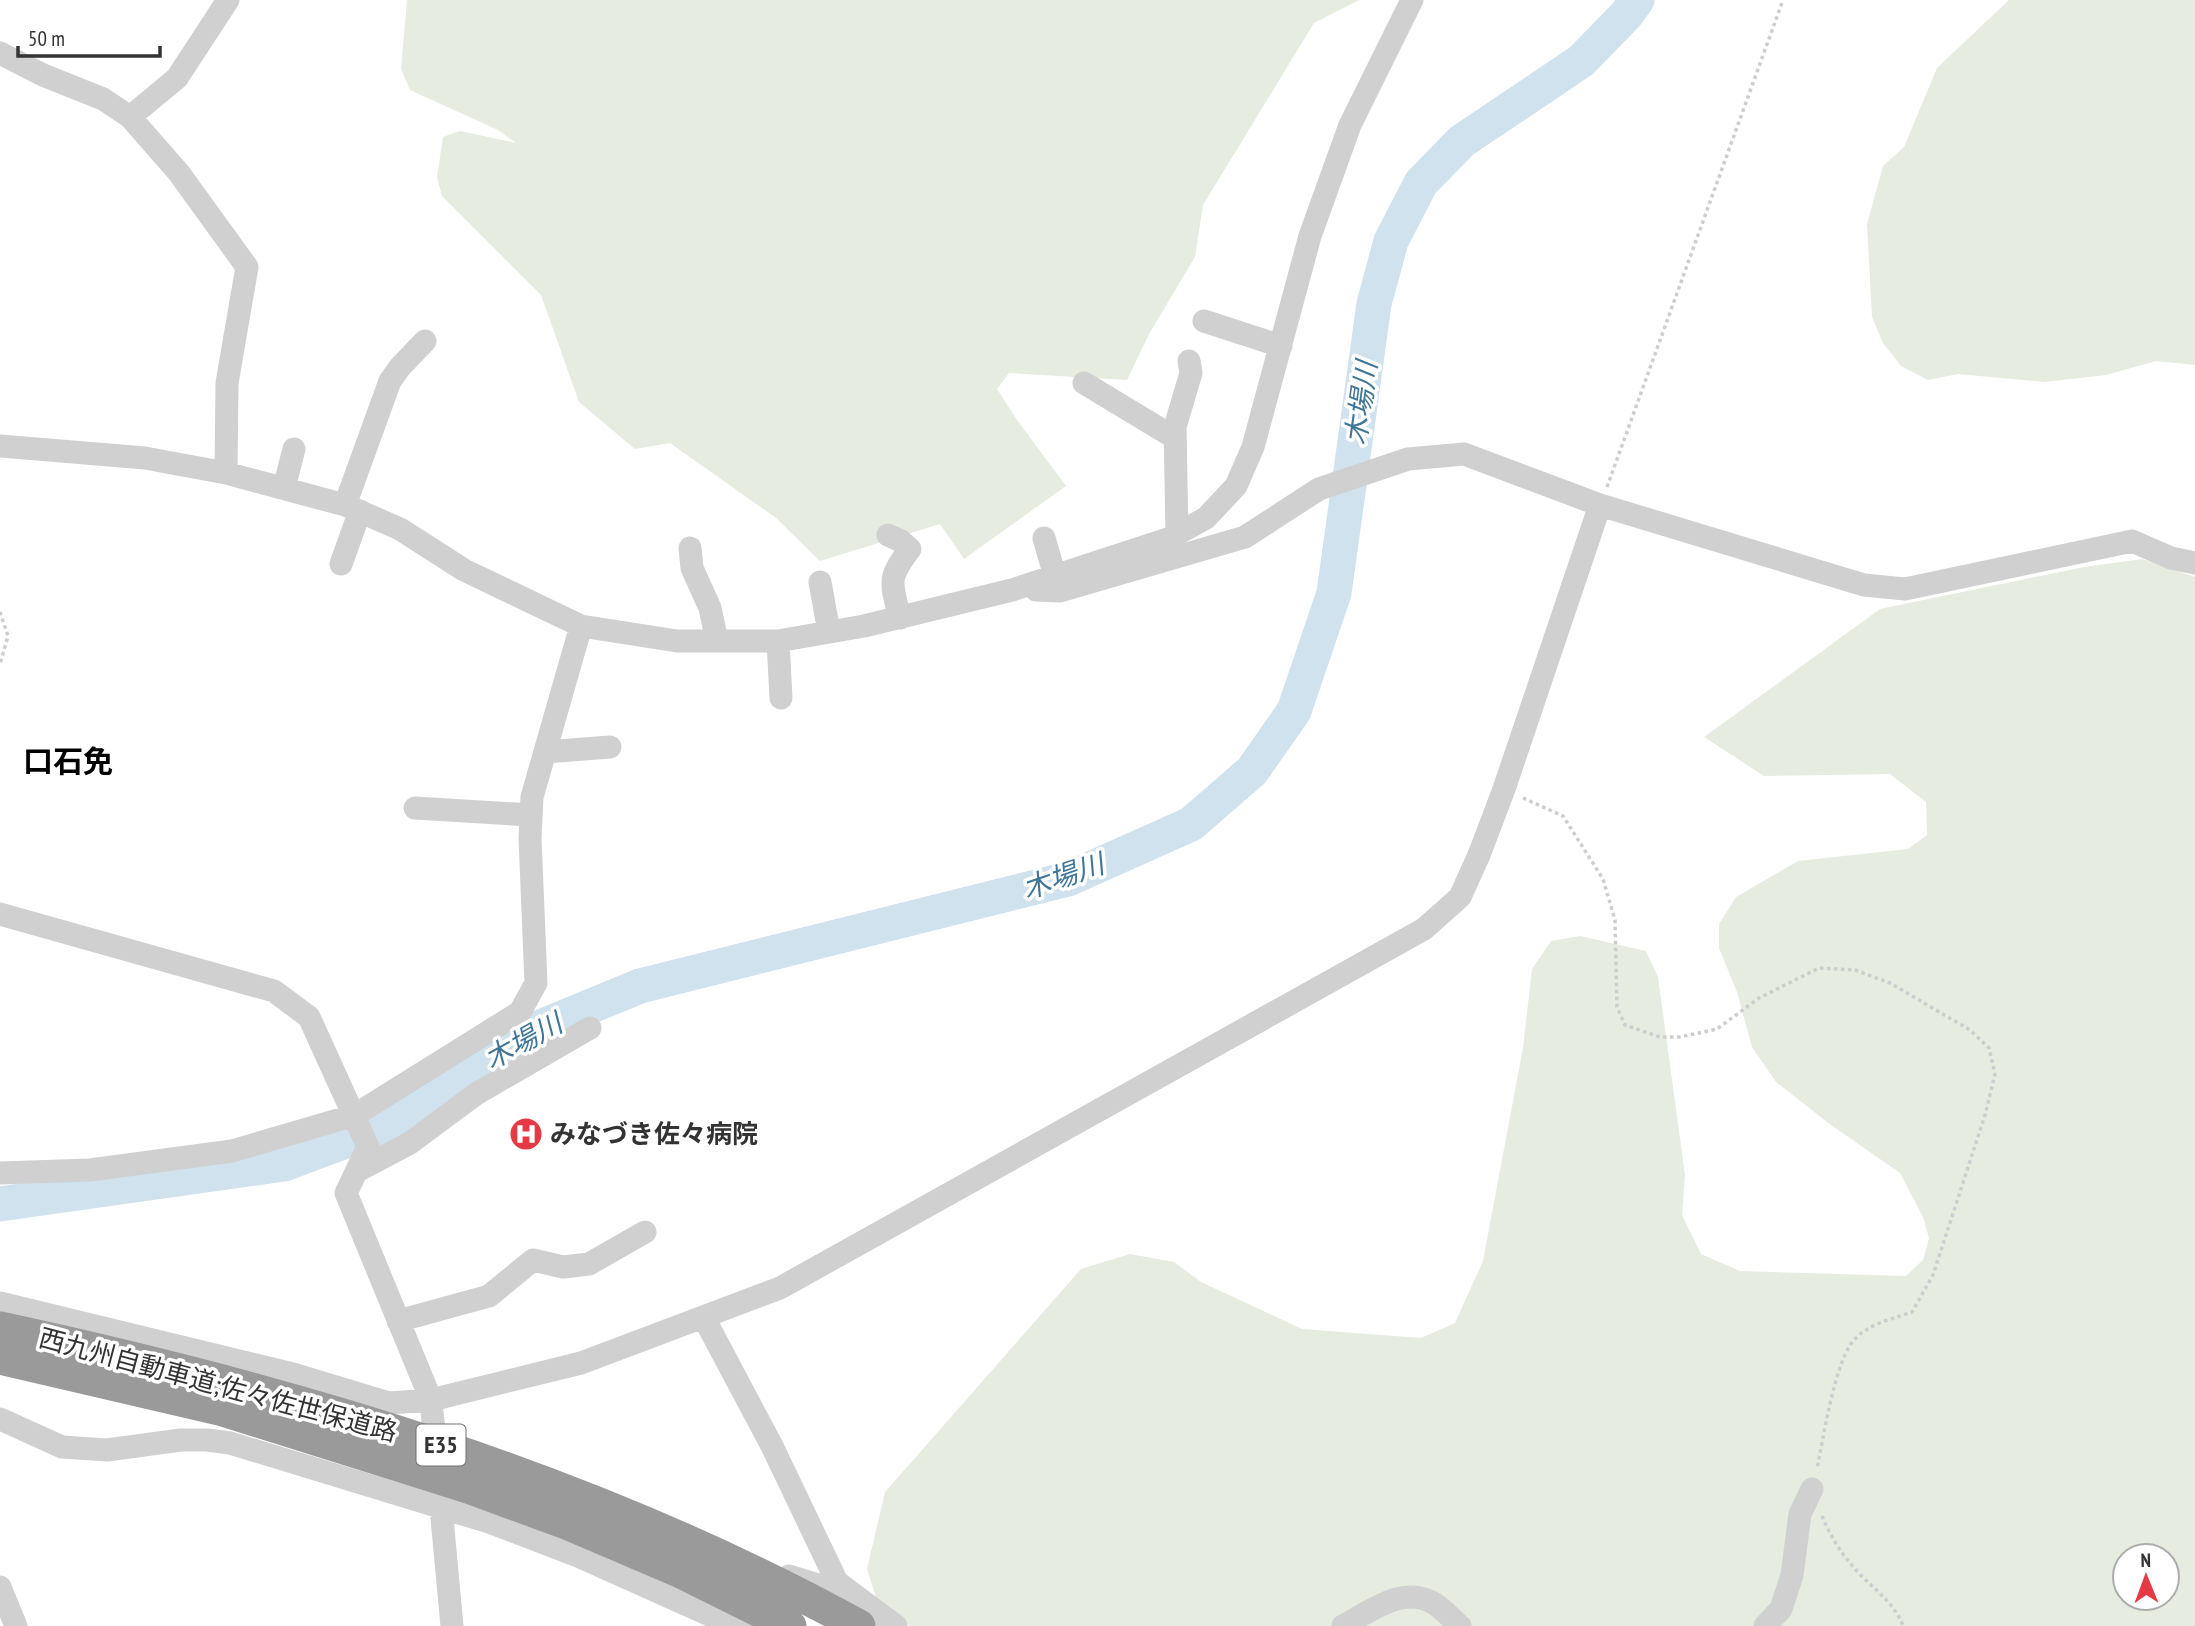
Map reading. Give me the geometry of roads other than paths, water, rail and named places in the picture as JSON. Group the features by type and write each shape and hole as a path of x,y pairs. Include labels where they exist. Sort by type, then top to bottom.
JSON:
{"highway":[{"name":"西九州自動車道;佐々佐世保道路","path":"0,1328 229,1383 373,1423 478,1457 688,1541 798,1593 859,1626"},
{"name":"西九州自動車道;佐々佐世保道路","path":"0,1358 223,1410 468,1487 569,1524 679,1571 790,1626"}],"street":[{"path":"130,117 177,78 229,0"},
{"path":"0,446 145,458 226,472 284,488 353,508 400,529 464,570 581,626 677,641 778,642 900,618 1012,590 1168,539 1206,518 1236,486 1253,447 1310,236 1350,125 1412,0"},
{"path":"0,53 43,75 103,99 130,117 179,173 247,267 227,383 226,472"},
{"path":"1205,321 1281,346"},
{"path":"341,564 353,508 390,381 425,341"},
{"path":"1177,534 1175,427 1191,373 1189,361"},
{"path":"1084,383 1175,438"},
{"path":"284,488 294,449"},
{"path":"1012,590 1060,591 1245,537 1320,489 1408,458 1464,454 1600,505 1864,585 1905,589 2132,541 2171,558 2195,564"},
{"path":"0,1303 293,1374 389,1403 431,1401 581,1363 780,1288 1424,929 1460,897 1504,789 1600,505"},
{"path":"888,535 910,549 897,565 891,581 900,618"},
{"path":"1044,538 1055,576"},
{"path":"690,548 692,568 710,608 717,641"},
{"path":"820,582 829,632"},
{"path":"0,1173 90,1170 232,1151 356,1117 520,1012 536,983 532,797 581,626"},
{"path":"778,642 781,698"},
{"path":"545,752 610,747"},
{"path":"415,808 531,814"},
{"path":"0,914 274,991 309,1017 368,1147 346,1193 431,1401 452,1626"},
{"path":"357,1171 410,1143 476,1094 590,1028"},
{"path":"398,1321 489,1296 533,1260 563,1267 589,1264 645,1231"},
{"path":"704,1318 772,1446 837,1582 896,1626"},
{"path":"0,1419 62,1447 107,1450 181,1440 230,1443 489,1522 578,1556 732,1625 743,1625 789,1576 849,1591"},
{"path":"1765,1626 1781,1609 1792,1575 1800,1514 1812,1489"},
{"path":"0,1587 16,1626"},
{"path":"1343,1626 1401,1596 1420,1597 1435,1604 1460,1626"}],"waterway":[{"name":"木場川","path":"0,1204 284,1164 388,1125 531,1031 640,986 1068,879 1191,824 1252,771 1294,711 1334,593 1374,304 1391,241 1421,183 1462,141 1581,61 1637,0"}],"place":[{"name":"みなづき佐々病院","path":"526,1134"}],"district":[{"name":"口石免","path":"68,762"}]}
